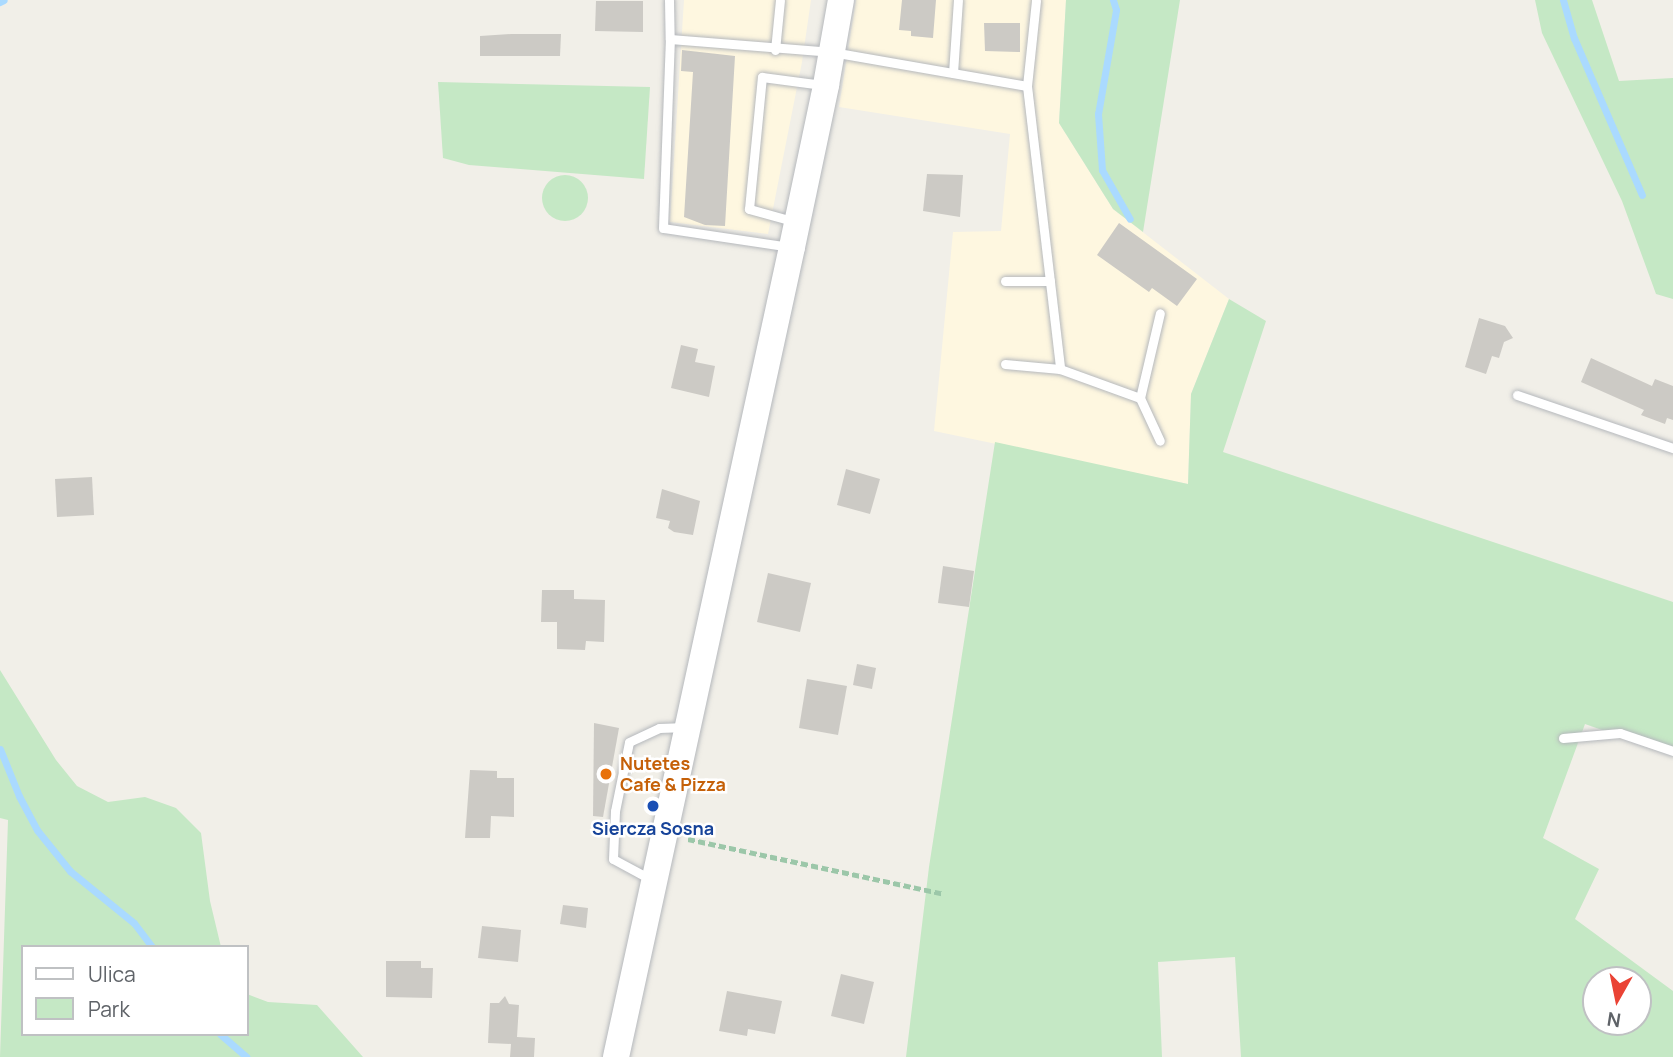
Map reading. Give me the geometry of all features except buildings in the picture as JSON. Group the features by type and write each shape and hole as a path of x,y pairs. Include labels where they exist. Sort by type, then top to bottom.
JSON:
{"street":[{"path":"616,1057 795,235 841,0"}],"lane":[{"path":"669,0 663,228 795,235"},
{"path":"775,50 780,0"},
{"path":"953,73 958,0"},
{"path":"1036,0 1027,86 1060,369"},
{"path":"670,39 775,50 832,52 1027,86"},
{"path":"795,235 748,209 762,77 826,85"},
{"path":"1005,281 1050,281"},
{"path":"1160,313 1140,398 1160,442"},
{"path":"1005,364 1060,369 1140,398"},
{"path":"1517,395 1673,447"},
{"path":"654,881 613,859 615,811 629,741 659,728 688,727"},
{"path":"1563,738 1620,733 1673,751"}],"path":[{"path":"665,834 944,894"}],"shaded area":[{"path":"684,0 811,0 802,62 768,234 670,222"},
{"path":"856,0 1066,0 1059,123 1113,209 1229,299 1191,394 1188,484 934,431 953,232 1001,231 1010,134 839,107"}],"green space":[{"path":"1066,0 1180,0 1143,232 1113,209 1059,123"},
{"path":"1535,0 1592,0 1619,81 1673,78 1673,299 1656,294 1622,201 1542,33"},
{"path":"438,82 650,87 644,179 469,165 443,158"},
{"path":"565,175 582,181 588,198 582,215 565,221 548,215 542,198 548,181"},
{"path":"1229,299 1266,321 1223,452 1673,602 1673,755 1585,724 1543,838 1599,869 1575,919 1639,966 1582,966 1582,1036 1652,1036 1652,976 1673,991 1673,1057 1241,1057 1235,957 1158,962 1162,1057 906,1057 929,867 995,442 1188,484 1191,394"},
{"path":"0,670 56,760 77,786 108,802 145,797 176,808 201,833 210,901 221,945 21,945 21,1036 248,1036 248,994 268,1002 317,1005 363,1057 0,1057 8,820 0,818"}],"waterway":[{"path":"0,2 4,0"},
{"path":"1113,0 1116,10 1098,114 1102,170 1130,219"},
{"path":"1563,0 1574,38 1642,195"},
{"path":"0,749 19,796 37,830 70,871 134,923 150,945"},
{"path":"222,1036 246,1057"}],"place":[{"name":"Nutetes Cafe & Pizza","path":"606,774"},
{"name":"Siercza Sosna","path":"653,806"}]}
